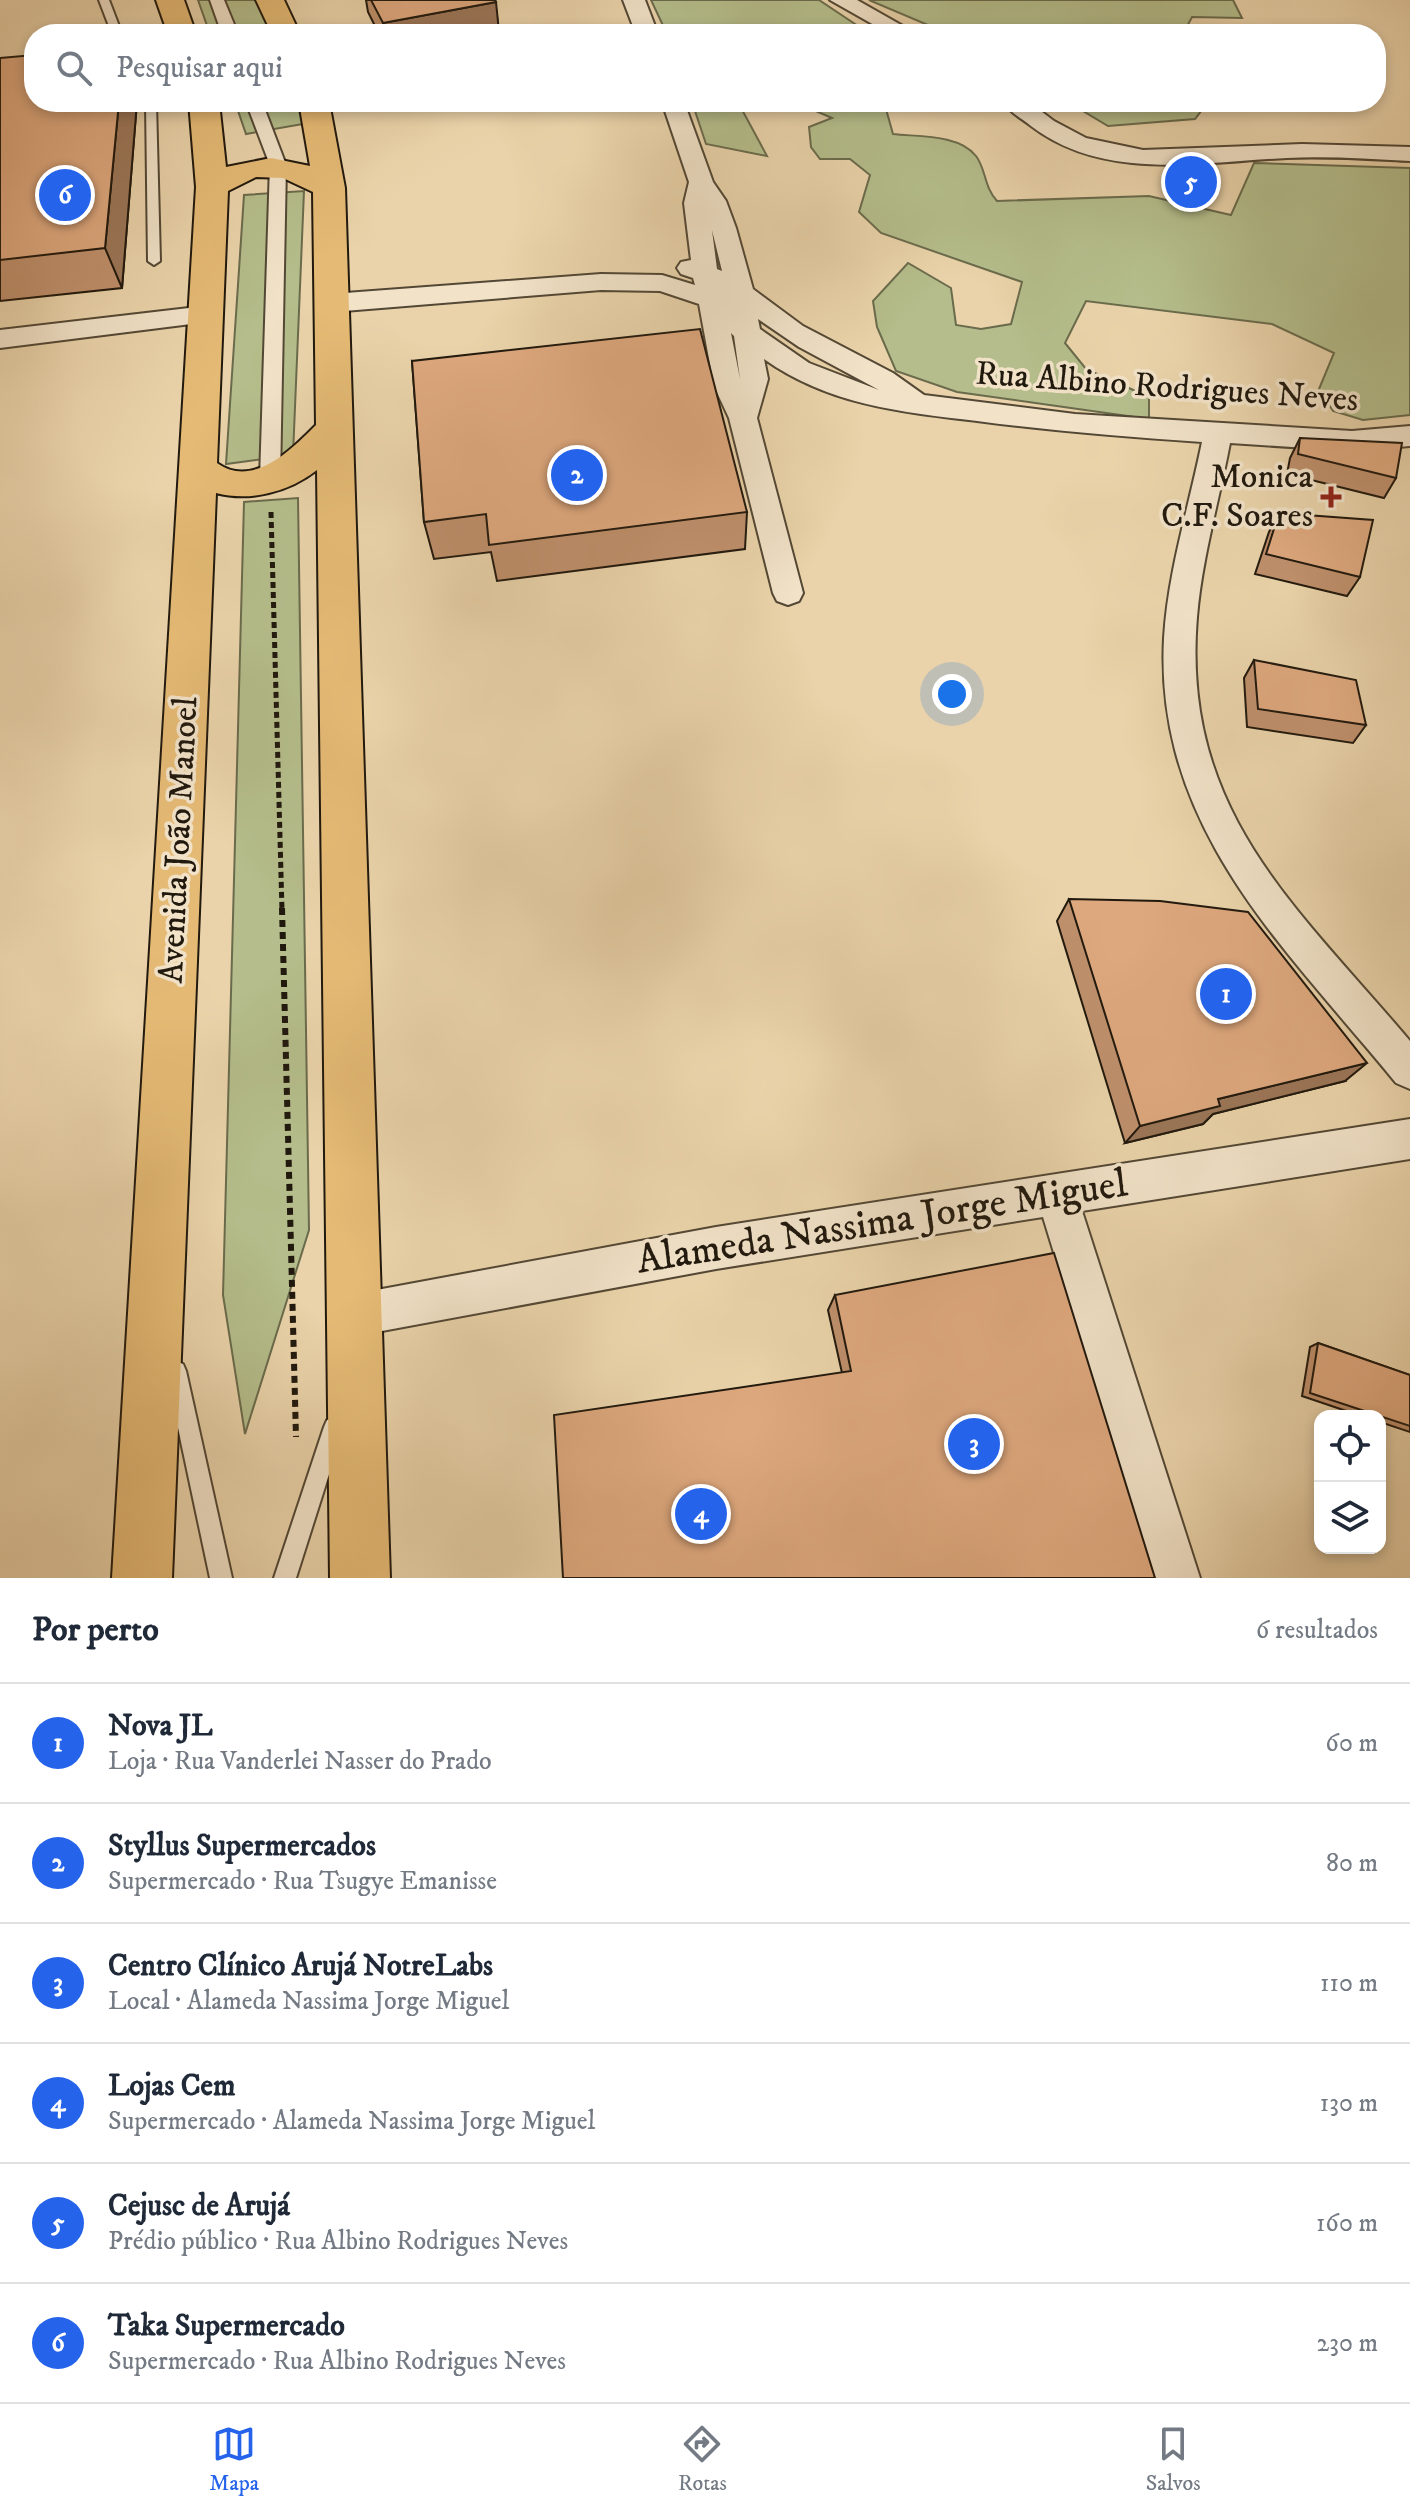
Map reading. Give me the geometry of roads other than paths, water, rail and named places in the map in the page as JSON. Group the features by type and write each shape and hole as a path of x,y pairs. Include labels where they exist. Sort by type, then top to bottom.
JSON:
{"main road":[{"path":"170,0 178,24"},
{"path":"270,0 281,24"},
{"name":"Avenida João Manoel","path":"142,1578 212,187 206,112"},
{"path":"316,112 329,188 360,1578"},
{"path":"212,187 235,173 278,165 307,172 329,188"},
{"path":"198,468 206,476 228,482 270,479 302,462 335,428"}],"street":[{"path":"217,0 226,24"},
{"path":"634,0 643,24"},
{"path":"841,0 887,24"},
{"path":"258,112 278,165 270,479"},
{"path":"676,112 701,182 719,215 741,294 754,379 747,404 788,593"},
{"path":"1027,112 1050,130 1087,148 1132,158 1290,151 1410,154"},
{"path":"701,182 696,203 705,271 728,386 747,404"},
{"name":"Rua Albino Rodrigues Neves","path":"332,294 574,265 674,264 705,271 791,330 884,378 919,403"},
{"name":"Rua Albino Rodrigues Neves","path":"332,294 601,282 662,283 710,299 747,333 818,379 876,399 1075,424 1352,441 1410,436"},
{"path":"0,339 206,315"},
{"path":"747,404 779,382 818,379"},
{"path":"1218,432 1186,588 1180,642 1185,720 1204,790 1239,862 1410,1070"},
{"name":"Alameda Nassima Jorge Miguel","path":"355,1337 716,1248 1056,1192 1410,1139"},
{"path":"1056,1192 1177,1578"}],"lane":[{"path":"104,0 113,24"},
{"path":"151,112 154,261"},
{"path":"157,1280 221,1578"},
{"path":"285,1578 355,1337"}],"place":[{"name":"Cejusc de Arujá","path":"1191,182"},
{"name":"Taka Supermercado","path":"65,195"},
{"name":"Styllus Supermercados","path":"577,475"},
{"name":"Monica C.F. Soares","path":"1331,497"},
{"name":"Nova JL","path":"1226,994"},
{"name":"Centro Clínico Arujá NotreLabs","path":"974,1444"},
{"name":"Lojas Cem","path":"701,1514"}]}
